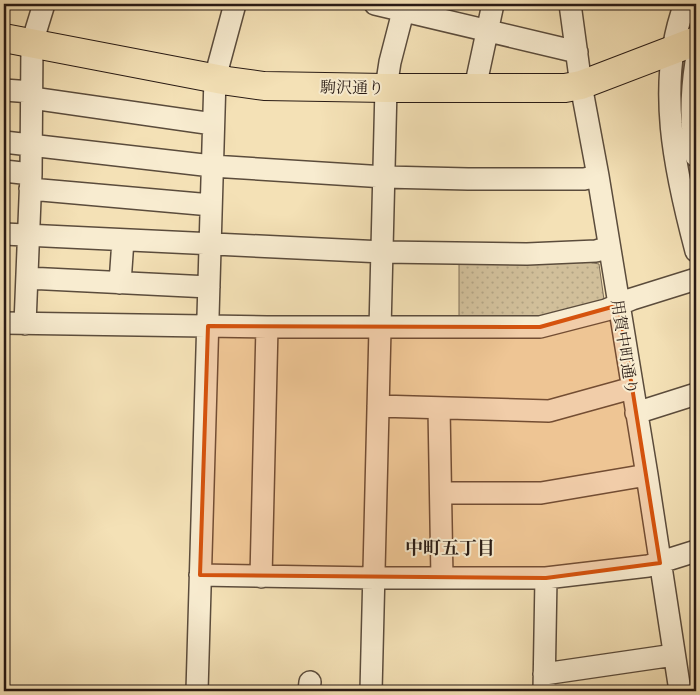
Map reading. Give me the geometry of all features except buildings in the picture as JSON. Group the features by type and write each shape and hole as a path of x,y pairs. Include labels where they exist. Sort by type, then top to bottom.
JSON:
{"main road":[{"name":"駒沢通り","path":"4,38 264,86 386,88 565,88 581,85 672,52 696,41"}],"street":[{"path":"25,324 29,235 32,44 44,4"},
{"path":"197,691 214,78 234,4"},
{"path":"376,4 404,7 486,30 577,52"},
{"path":"475,88 493,4"},
{"name":"用賀中町通り","path":"570,4 581,85 610,248 612,308 632,388 680,691"},
{"path":"686,4 672,52 671,112 675,162 696,251"},
{"path":"371,691 386,88 390,62 404,7"},
{"path":"696,62 691,107 695,129 696,156"},
{"path":"4,90 213,124"},
{"path":"4,142 212,166 384,177 497,179 584,178 598,176"},
{"path":"4,171 30,181 211,205"},
{"path":"4,234 383,252 527,254 610,248"},
{"path":"120,282 123,240"},
{"path":"27,278 208,286"},
{"path":"4,323 267,328 540,327 612,308 632,299 696,279"},
{"path":"261,577 267,328"},
{"path":"378,406 549,411 632,388"},
{"path":"636,413 696,394"},
{"path":"439,408 442,578"},
{"path":"441,493 542,493 647,475"},
{"path":"200,576 546,578 660,563 696,551"},
{"path":"546,578 544,683 674,655"}],"highlighted area":[{"path":"619,305 660,563 546,578 200,575 208,326 540,327"}],"shaded area":[{"path":"459,261 588,262 599,264 604,300 537,323 459,323"}],"waterway":[{"path":"690,26 696,9"},
{"path":"683,67 682,117 696,200"}],"district":[{"name":"中町五丁目","path":"450,548"}]}
